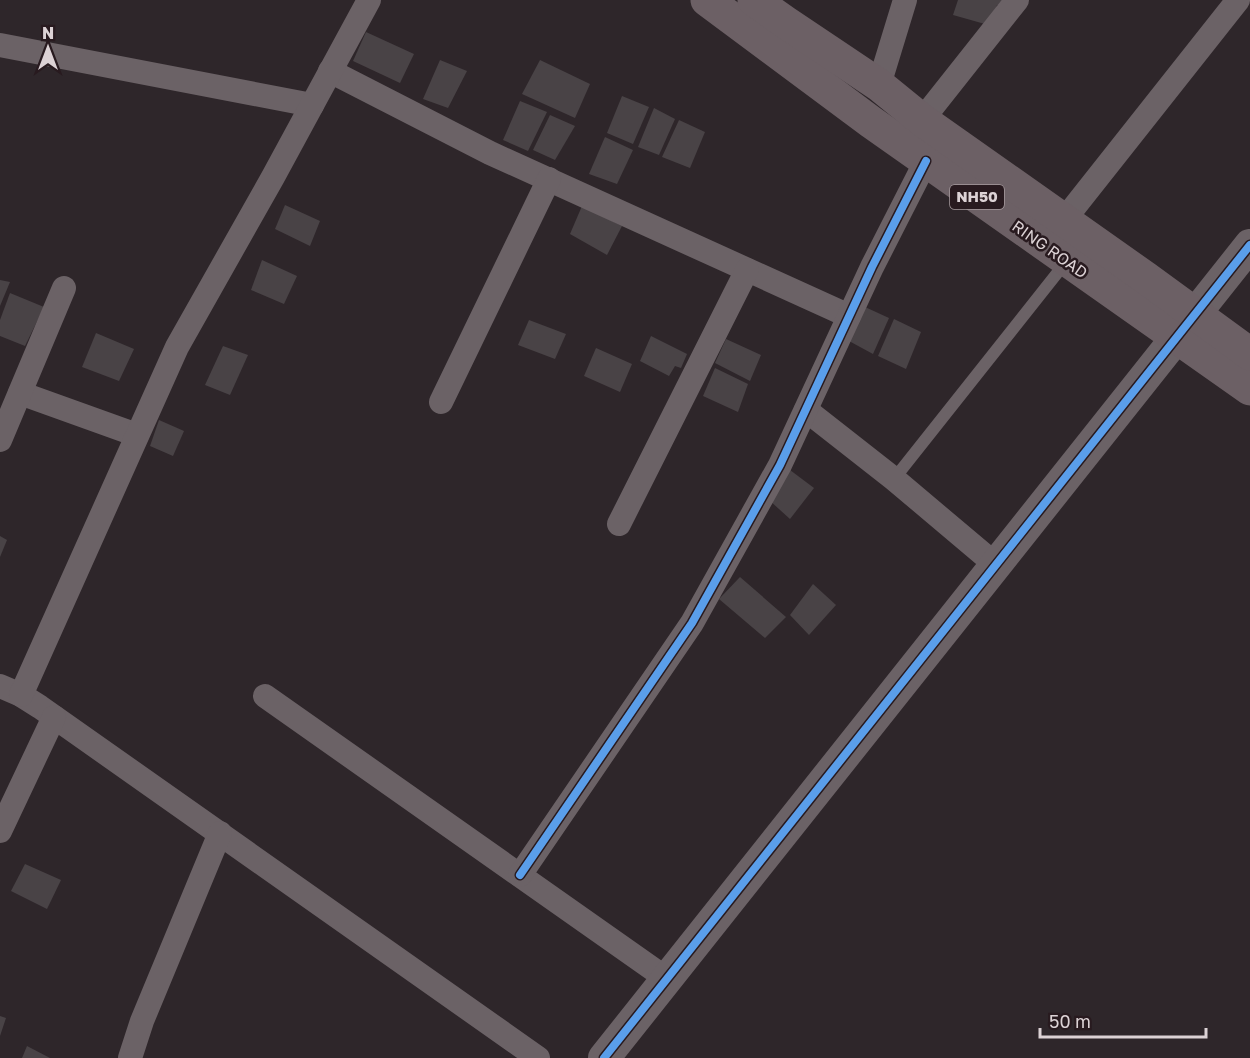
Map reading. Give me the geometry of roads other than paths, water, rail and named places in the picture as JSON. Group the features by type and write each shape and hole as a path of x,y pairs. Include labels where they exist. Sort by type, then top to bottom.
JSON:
{"highway":[{"name":"RING ROAD","path":"707,0 871,122 1067,261 1186,326 1250,354"},
{"name":"RING ROAD","path":"754,0 879,85 922,120 1146,278 1186,326 1250,389"}],"street":[{"path":"369,0 177,347 137,435 10,690 54,717 538,1058"},
{"path":"879,85 905,0"},
{"path":"922,120 1017,0"},
{"path":"1064,220 1238,0"},
{"path":"0,45 312,105"},
{"path":"330,71 490,153 849,316"},
{"path":"519,875 692,623 780,465 872,267 926,161"},
{"path":"441,402 549,179"},
{"path":"604,1058 1250,245"},
{"path":"619,524 747,270"},
{"path":"0,440 64,288"},
{"path":"20,393 137,435"},
{"path":"806,410 894,479 996,564"},
{"path":"266,696 667,979"},
{"path":"0,831 54,717"},
{"path":"130,1058 142,1021 220,833"}],"lane":[{"path":"894,479 1067,261"}]}
